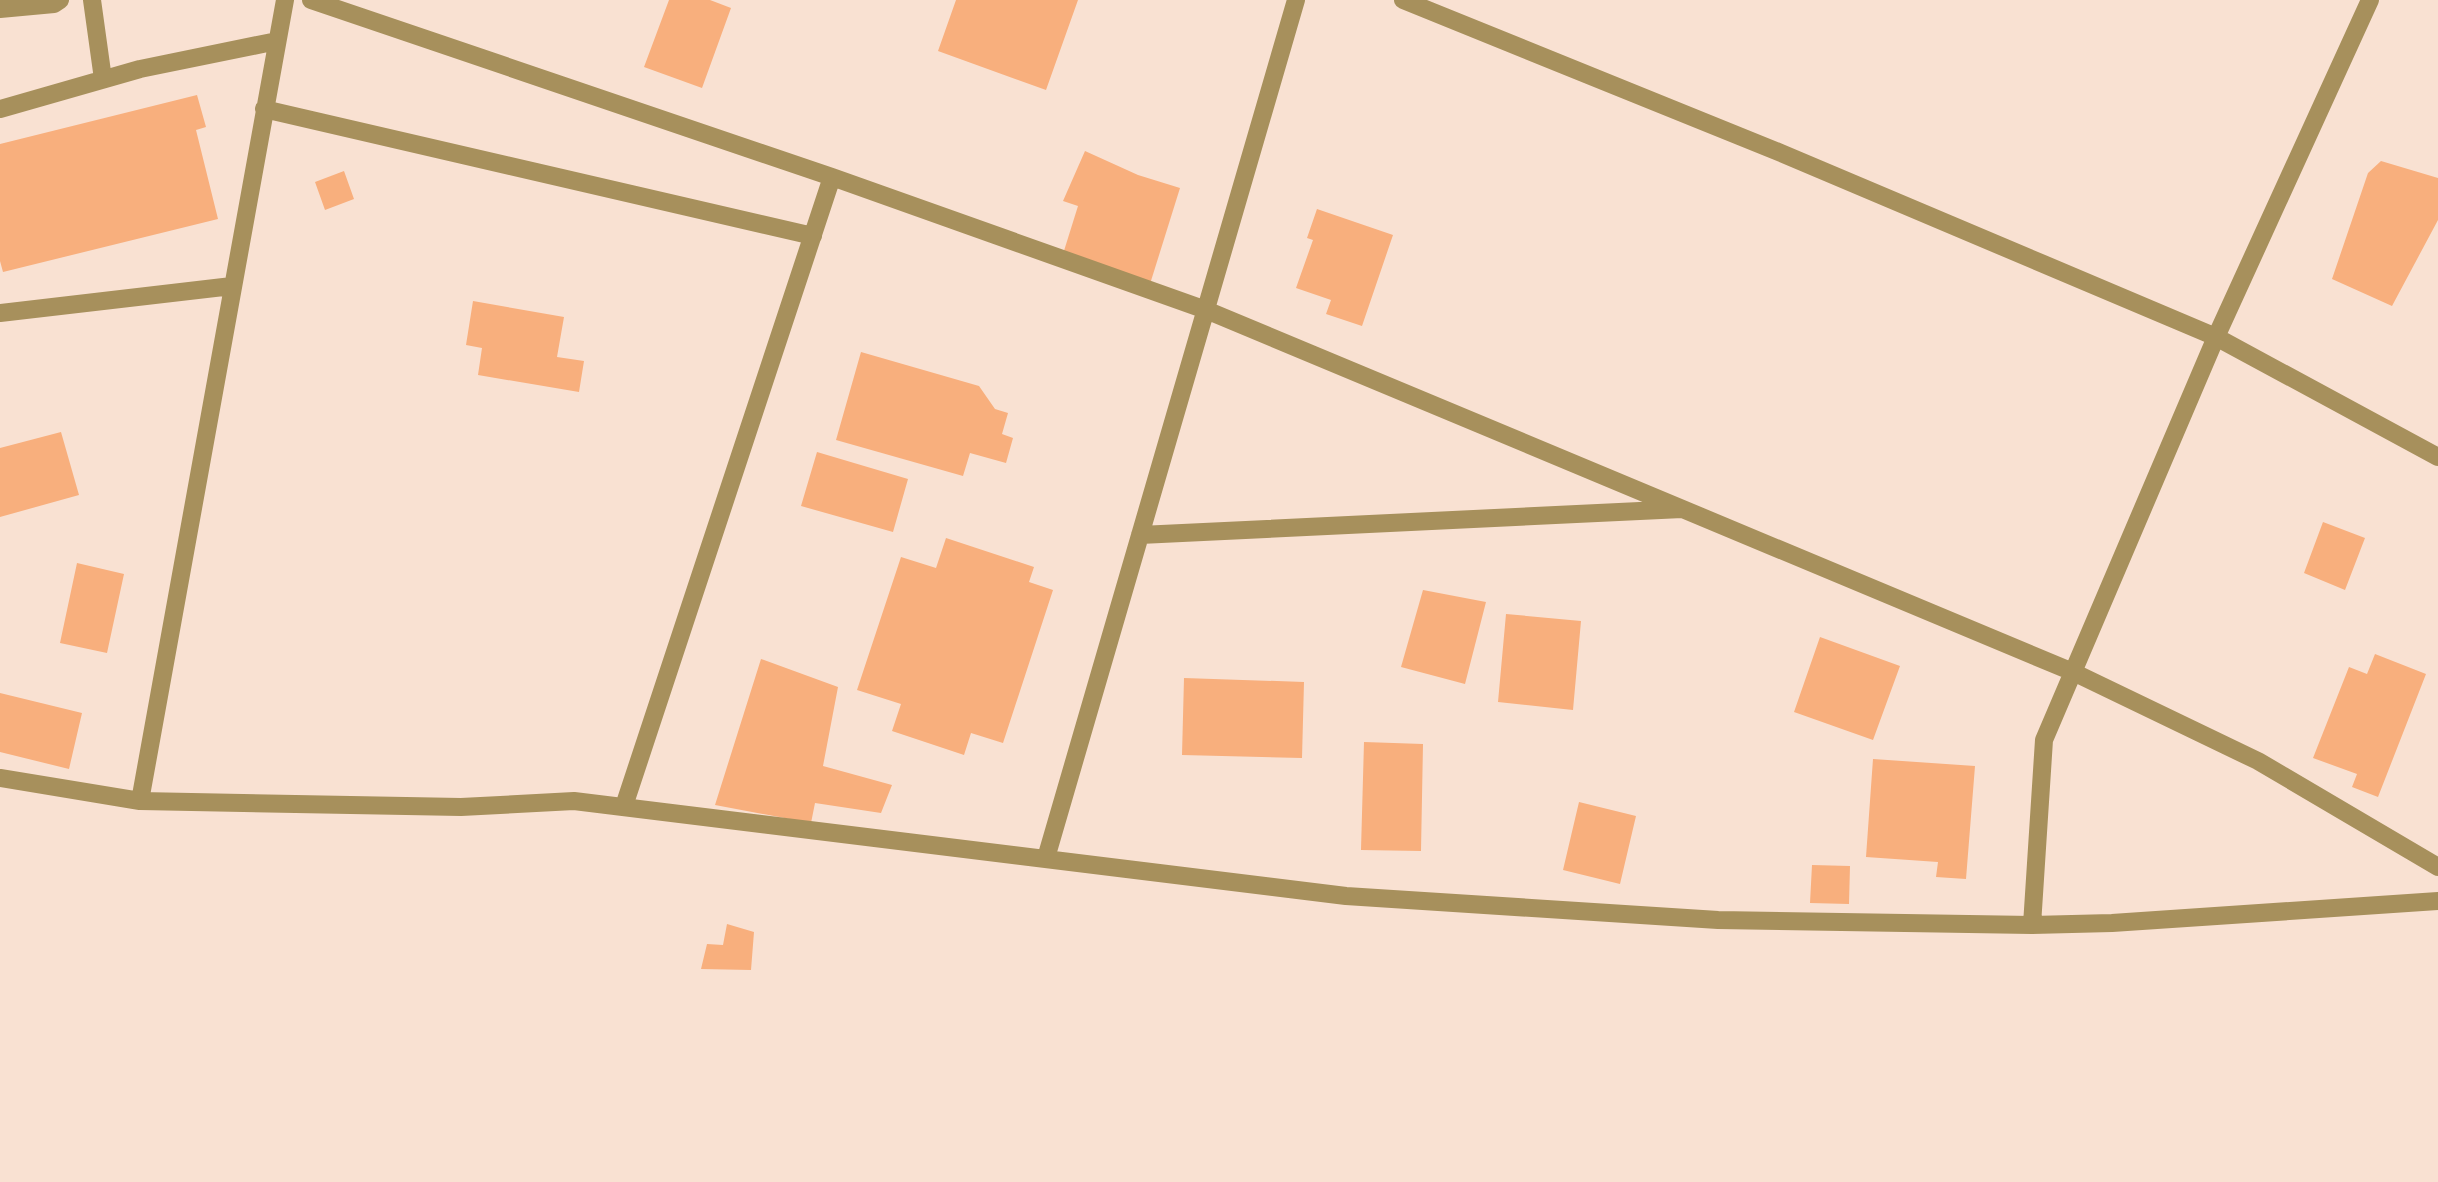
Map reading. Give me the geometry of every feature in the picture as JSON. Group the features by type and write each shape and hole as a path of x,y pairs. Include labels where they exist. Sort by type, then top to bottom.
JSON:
{"street":[{"path":"0,9 54,4 60,0"},
{"path":"92,0 103,79"},
{"path":"139,802 285,0"},
{"path":"311,0 832,177 1206,310 2073,672 2258,761 2438,867"},
{"path":"1046,858 1296,0"},
{"path":"1403,0 1781,153 2216,337 2438,457"},
{"path":"2032,925 2044,740 2216,337 2370,0"},
{"path":"0,109 140,69 277,41"},
{"path":"264,109 813,236"},
{"path":"624,806 832,177"},
{"path":"0,313 232,286"},
{"path":"1140,535 1687,509"},
{"path":"0,778 139,802 461,807 574,801 1346,896 1718,920 2032,925 2112,923 2438,901"}],"building":[{"path":"669,0 710,0 731,8 702,88 644,67"},
{"path":"956,0 1078,0 1046,90 938,51"},
{"path":"197,95 206,127 196,130 218,219 3,272 0,261 0,144"},
{"path":"1085,151 1138,175 1180,188 1150,284 1063,254 1078,206 1063,201"},
{"path":"2381,161 2438,178 2438,220 2392,306 2332,279 2368,173"},
{"path":"344,171 354,199 325,210 315,182"},
{"path":"1317,209 1393,235 1362,326 1326,314 1331,300 1296,288 1313,240 1307,238"},
{"path":"473,301 564,317 557,357 584,361 579,392 478,375 482,348 466,345"},
{"path":"861,352 979,386 995,409 1008,413 1002,434 1013,438 1006,463 970,453 963,476 836,440"},
{"path":"61,432 79,495 0,517 0,448"},
{"path":"817,452 908,479 893,532 801,506"},
{"path":"2323,522 2365,538 2345,590 2304,573"},
{"path":"946,538 1034,567 1029,582 1053,590 1003,743 971,733 964,755 892,731 901,704 857,690 901,557 936,568"},
{"path":"77,563 124,574 107,653 60,643"},
{"path":"1423,590 1486,602 1465,684 1401,667"},
{"path":"1506,614 1581,621 1573,710 1498,702"},
{"path":"1820,637 1900,666 1873,740 1794,712"},
{"path":"2375,654 2426,674 2378,797 2352,787 2357,774 2313,758 2349,667 2367,674"},
{"path":"761,659 838,687 823,766 892,785 881,813 815,803 811,823 715,805"},
{"path":"1184,678 1304,682 1302,758 1182,755"},
{"path":"0,693 82,713 69,769 0,752"},
{"path":"1364,742 1423,744 1421,851 1361,850"},
{"path":"1873,759 1975,766 1966,879 1936,877 1938,862 1866,857"},
{"path":"1579,802 1636,816 1620,884 1563,870"},
{"path":"1812,865 1850,866 1849,904 1810,903"},
{"path":"727,924 754,932 751,970 701,969 707,944 723,945"}]}
